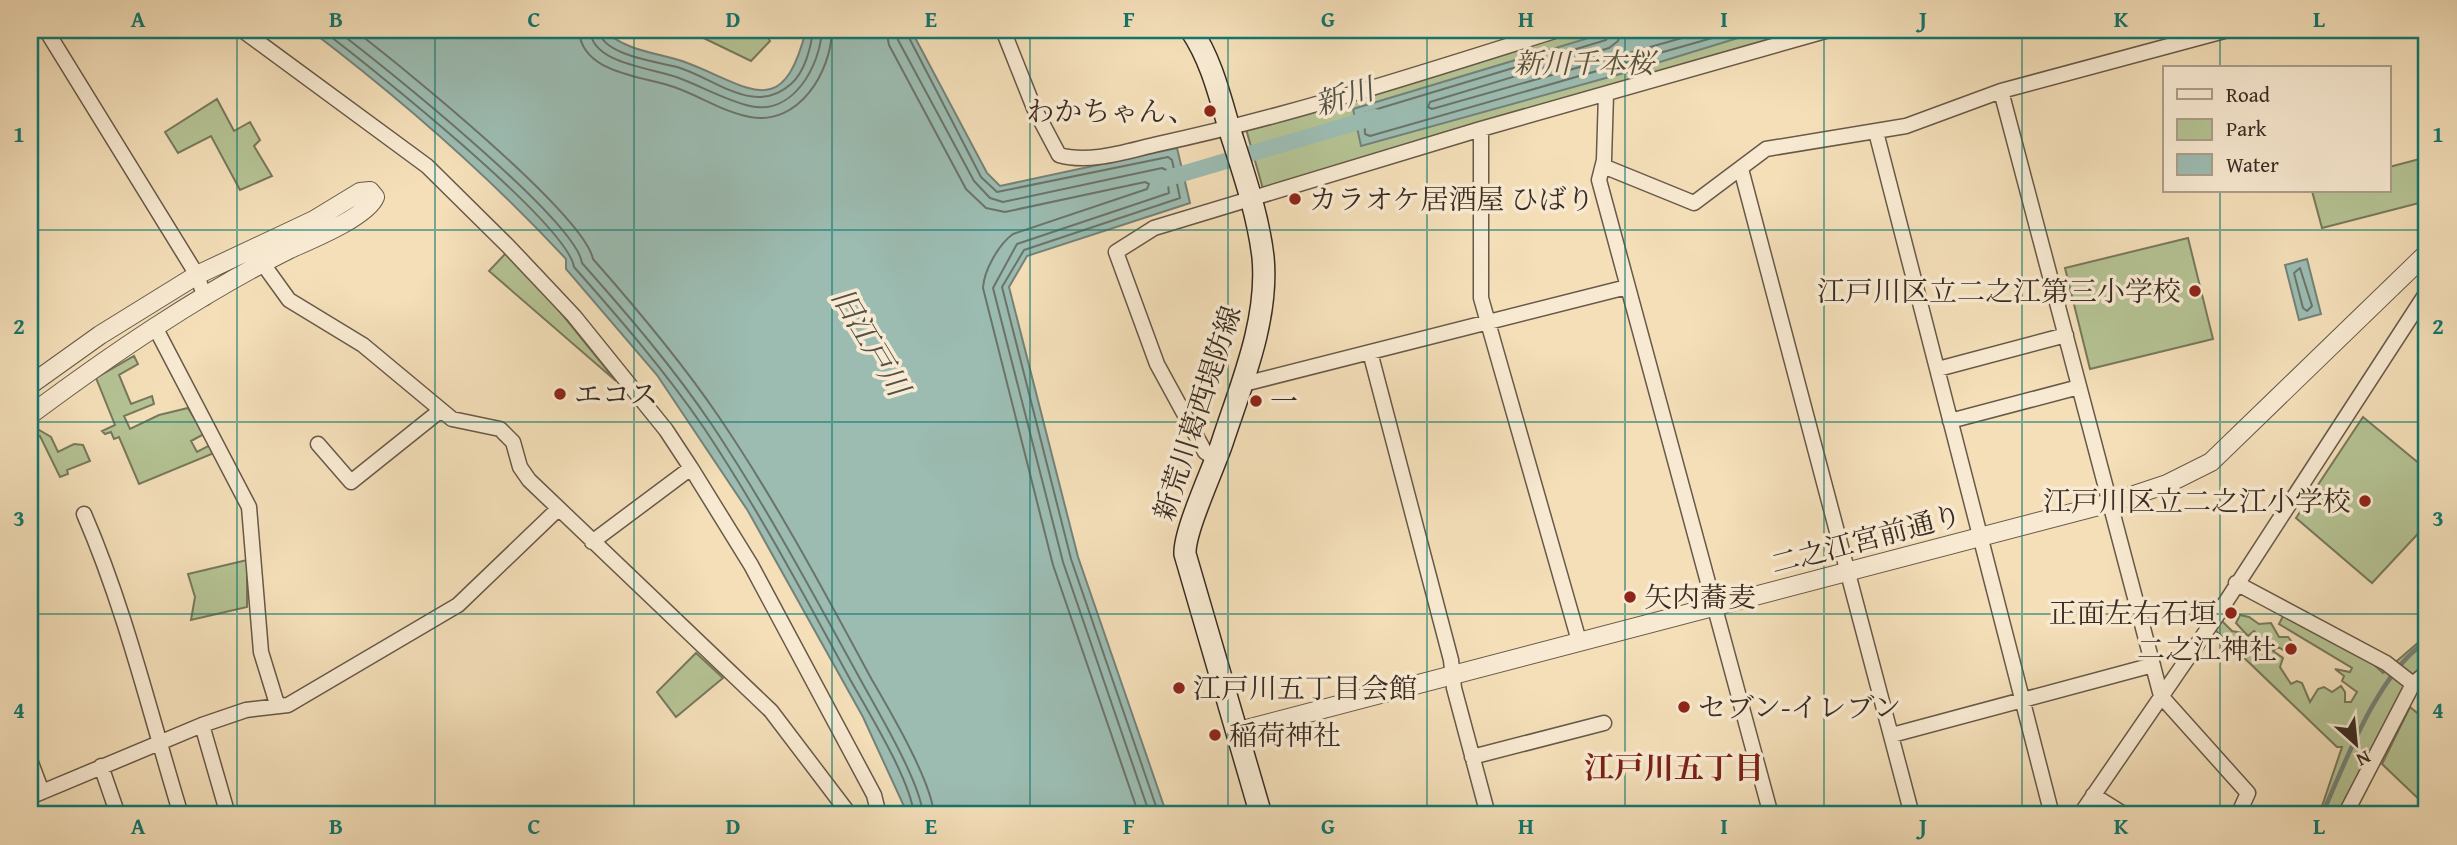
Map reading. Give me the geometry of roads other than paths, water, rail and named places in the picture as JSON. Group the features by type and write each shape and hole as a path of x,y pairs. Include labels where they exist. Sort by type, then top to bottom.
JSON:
{"main road":[{"name":"新荒川葛西堤防線","path":"1191,30 1208,62 1231,133 1261,242 1263,276 1259,319 1217,460 1188,534 1185,554 1239,731 1261,815"}],"street":[{"path":"46,30 197,275 205,298"},
{"path":"242,30 427,166 509,246 574,316 666,430 691,468 763,587 874,795 879,815"},
{"path":"1003,30 1034,108 1059,155 1070,158 1101,156 1231,133 1559,30"},
{"path":"1217,460 1205,452 1157,364 1116,251 1154,228 1249,195 1829,30"},
{"path":"1603,166 1694,203 1766,149 1906,126 2001,91 2228,30"},
{"path":"2001,91 2161,696 2248,793 2238,815"},
{"path":"1606,94 1603,166 1599,180 1771,815"},
{"path":"1481,129 1481,298 1579,641"},
{"path":"1876,132 2052,815"},
{"path":"1741,169 1912,815"},
{"path":"30,385 100,335 197,275 258,256 352,217 370,205 375,197 370,191 360,192 258,256 205,298 155,327 30,415"},
{"name":"二之江宮前通り","path":"1239,731 2110,503 2167,484 2210,461 2427,253"},
{"path":"258,256 289,300 363,345 452,419 499,429 513,442 520,467 529,480 771,711 850,815"},
{"path":"1240,384 1627,287"},
{"path":"2080,815 2427,292"},
{"path":"155,327 249,507 261,652 277,704"},
{"path":"1938,369 2066,335"},
{"path":"1370,352 1451,660 1452,675 1488,815"},
{"path":"1950,421 2079,387"},
{"path":"318,444 351,482 441,410"},
{"path":"592,542 691,468"},
{"path":"30,760 36,794 201,725 246,710 277,704 288,705 458,605 558,509"},
{"path":"84,514 101,553 132,644 181,815"},
{"path":"2236,583 2389,666 2410,681"},
{"path":"1892,735 2153,665"},
{"path":"2345,815 2410,681 2427,672"},
{"path":"1472,757 1604,723"},
{"path":"201,725 229,815"},
{"path":"101,766 118,815"},
{"path":"2093,796 2125,815"}],"water":[{"name":"旧江戸川","path":"310,30 603,30 631,47 682,61 743,87 759,90 773,88 786,79 806,30 911,30 987,173 1000,186 1177,148 1190,203 1027,256 1009,287 1078,557 1167,815 908,815 863,717 748,511 657,375 566,269 566,259 506,197 411,111"},
{"path":"1615,30 1764,30 1624,73 1361,146 1353,109"},
{"path":"2307,259 2321,314 2299,320 2285,265"}],"waterway":[{"name":"新川","path":"1165,179 1375,117"},
{"path":"2322,815 2352,745 2378,696 2409,655 2427,641"}],"place":[{"name":"わかちゃん、","path":"1210,111"},
{"name":"カラオケ居酒屋 ひばり","path":"1295,199"},
{"name":"江戸川区立二之江第三小学校","path":"2195,291"},
{"name":"エコス","path":"560,394"},
{"name":"一","path":"1256,401"},
{"name":"江戸川区立二之江小学校","path":"2365,501"},
{"name":"矢内蕎麦","path":"1630,597"},
{"name":"正面左右石垣","path":"2231,613"},
{"name":"二之江神社","path":"2291,649"},
{"name":"江戸川五丁目会館","path":"1179,688"},
{"name":"セブン-イレブン","path":"1684,707"},
{"name":"稲荷神社","path":"1215,735"}],"district":[{"name":"江戸川五丁目","path":"1674,768"}],"park label":[{"name":"新川千本桜","path":"1584,63"}]}
